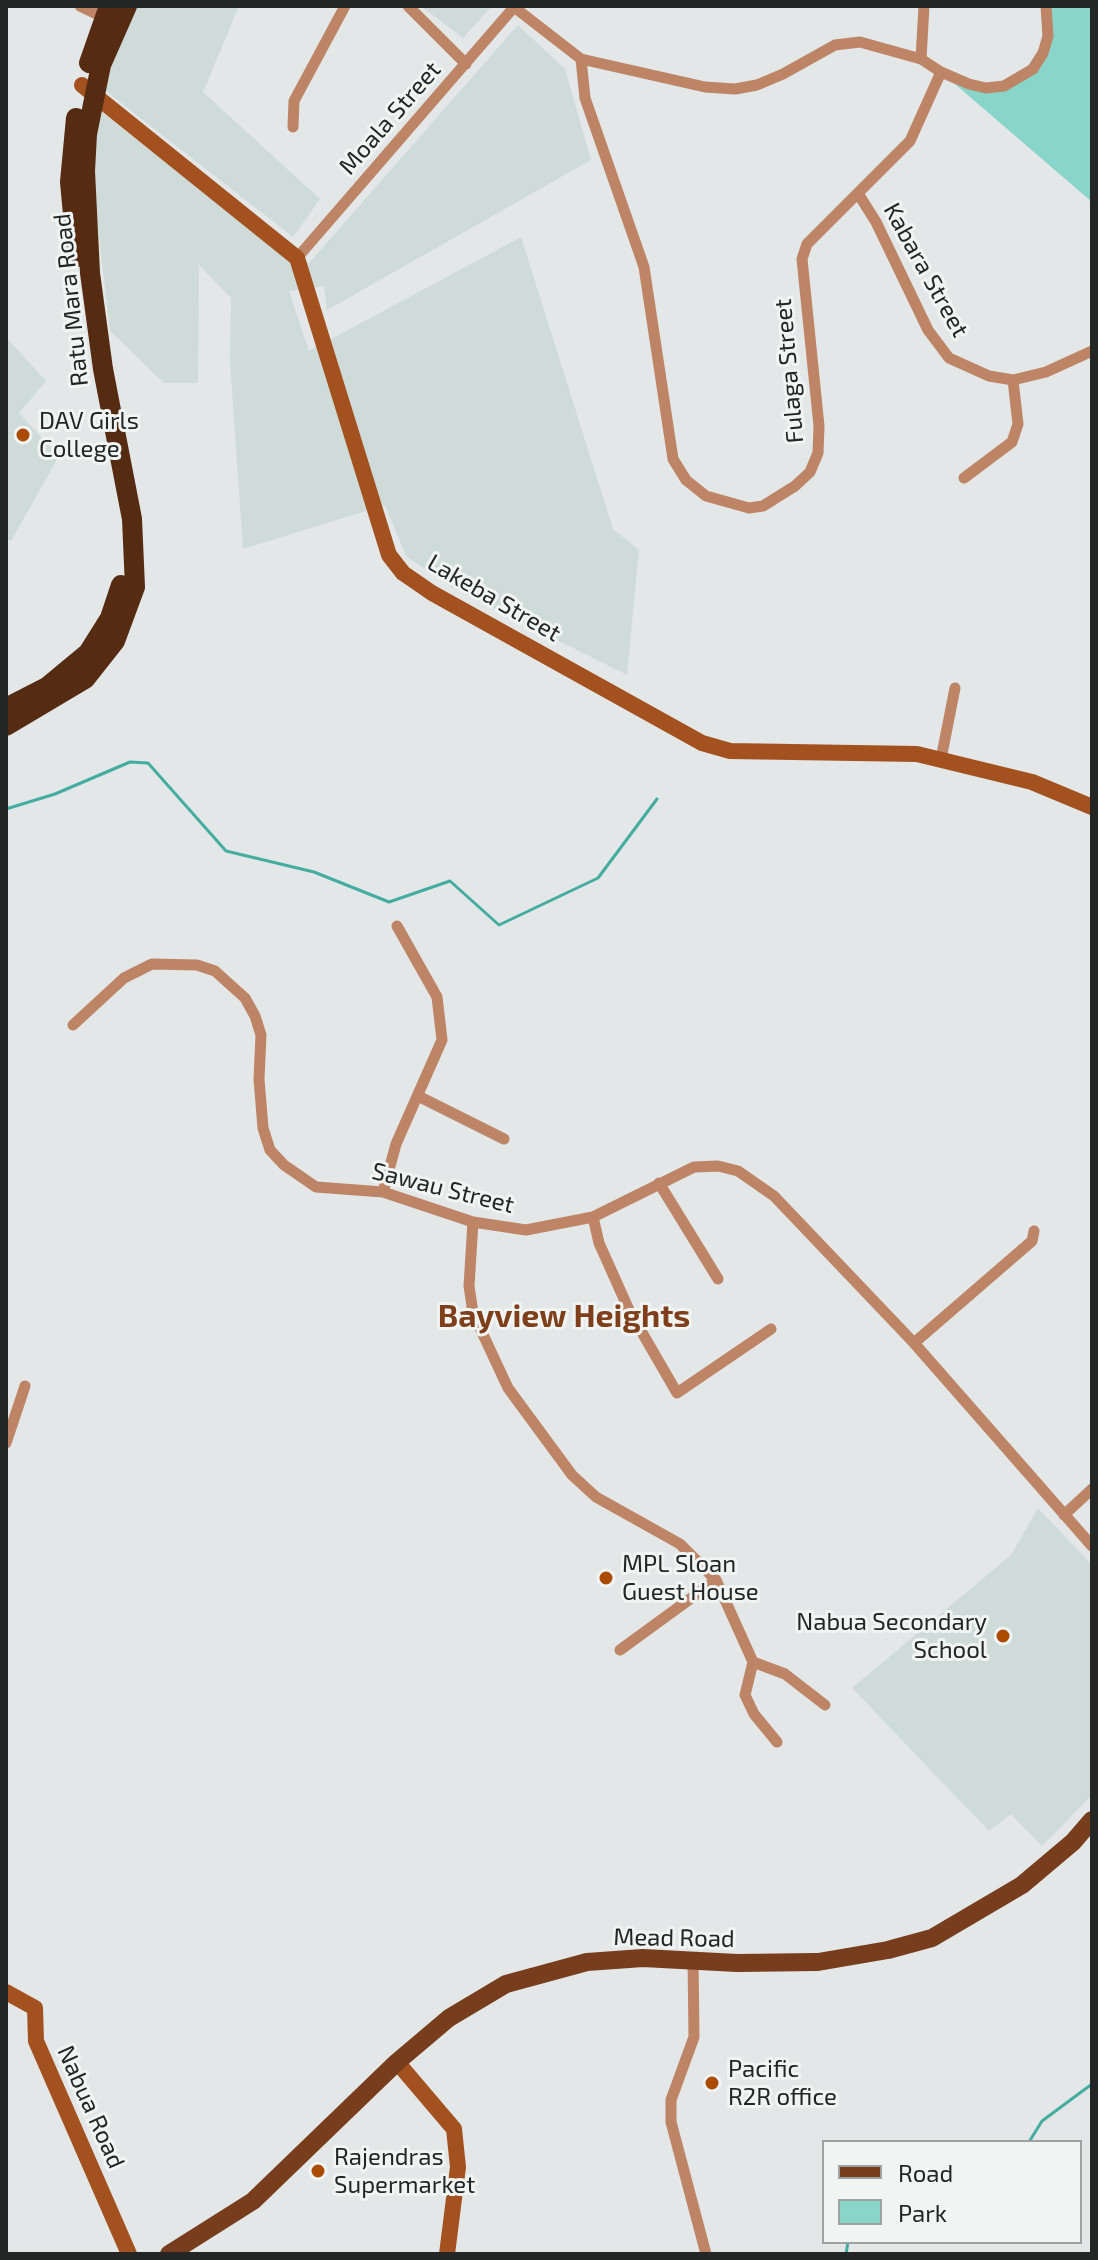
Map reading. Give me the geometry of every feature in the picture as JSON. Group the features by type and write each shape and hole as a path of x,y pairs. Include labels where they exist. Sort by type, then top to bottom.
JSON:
{"highway":[{"name":"Ratu Mara Road","path":"6,708 47,687 88,653 114,609 122,577 121,530 89,366 71,203 73,140 114,13"},
{"name":"Ratu Mara Road","path":"6,726 85,679 119,632 135,587 132,519 103,369 90,273 85,171 88,90"}],"main road":[{"path":"88,90 297,258"},
{"name":"Lakeba Street","path":"297,258 389,555 403,573 432,593 702,743 730,751 917,754 1032,782 1092,807"},
{"name":"Mead Road","path":"169,2254 253,2201 278,2181 397,2062 449,2018 506,1984 587,1962 693,1959 737,1963 818,1962 932,1938 1022,1885 1073,1842 1092,1820"},
{"name":"Nabua Road","path":"6,1992 35,2008 36,2041 129,2254"},
{"path":"397,2062 454,2129 458,2167 447,2254"}],"street":[{"path":"80,6 114,13"},
{"path":"293,127 294,101 345,6"},
{"path":"408,6 466,64"},
{"path":"515,6 581,59 705,87 735,89 757,85 783,74 835,45 860,42 921,59 941,72 986,88 1021,79 1033,69 1043,53 1048,36 1046,6"},
{"name":"Moala Street","path":"297,258 515,6"},
{"path":"921,59 924,6"},
{"name":"Fulaga Street","path":"581,59 585,98 644,267 673,459 686,480 706,496 730,505 763,506 795,486 810,472 818,453 819,426 802,259 814,235 859,195 910,141 941,72"},
{"name":"Kabara Street","path":"859,195 936,342 949,358 965,368 1013,380 1046,372 1092,351"},
{"path":"964,478 1012,442 1018,424 1013,380"},
{"path":"941,759 955,688"},
{"path":"383,1192 396,1144 442,1040 437,997 397,926"},
{"name":"Sawau Street","path":"73,1025 124,978 152,964 197,965 215,971 245,998 261,1035 260,1105 270,1150 293,1173 316,1187 383,1192 473,1222 526,1230 593,1217 694,1167 718,1166 755,1181 774,1196 914,1343 1092,1546"},
{"path":"418,1096 504,1139"},
{"path":"659,1183 718,1279"},
{"path":"593,1217 599,1243 629,1310 677,1393 771,1329"},
{"path":"473,1222 469,1286 473,1313 508,1388 572,1475 596,1497 680,1544 716,1580 753,1662 745,1695 754,1714 777,1742"},
{"path":"914,1343 1032,1241 1034,1231"},
{"path":"6,1443 25,1386"},
{"path":"1064,1515 1092,1489"},
{"path":"620,1650 716,1580"},
{"path":"753,1662 785,1674 825,1705"},
{"path":"693,1959 694,2037 671,2100 671,2122 702,2227 706,2254"}],"shaded area":[{"path":"131,6 239,6 203,92 320,199 293,237 102,88"},
{"path":"421,6 492,6 463,38"},
{"path":"518,25 565,69 591,160 327,310 324,286 289,291 309,351 521,237 613,529 639,550 627,675 453,588 406,556 385,505 243,549 230,361 231,298 199,265 198,383 164,383 110,331 91,166 100,111 286,257 309,263"},
{"name":"DAV Girls College","path":"6,337 46,381 19,413 59,456 11,541 6,538"},
{"name":"Nabua Secondary School","path":"1038,1508 1092,1565 1092,1795 1042,1846 1011,1814 989,1831 852,1688 1011,1555"}],"green space":[{"path":"1041,6 1092,6 1092,202 941,72 985,91 1020,78 1043,43"}],"waterway":[{"path":"6,809 55,794 130,762 148,763 226,851 314,872 389,902 450,881 499,925 598,878 657,799"},
{"path":"1030,2140 1042,2121 1092,2084"},
{"path":"846,2254 848,2244"}],"place":[{"name":"DAV Girls College","path":"23,435"},
{"name":"MPL Sloan Guest House","path":"606,1578"},
{"name":"Nabua Secondary School","path":"1003,1636"},
{"name":"Pacific R2R office","path":"712,2083"},
{"name":"Rajendras Supermarket","path":"318,2171"}],"district":[{"name":"Bayview Heights","path":"564,1316"}]}
